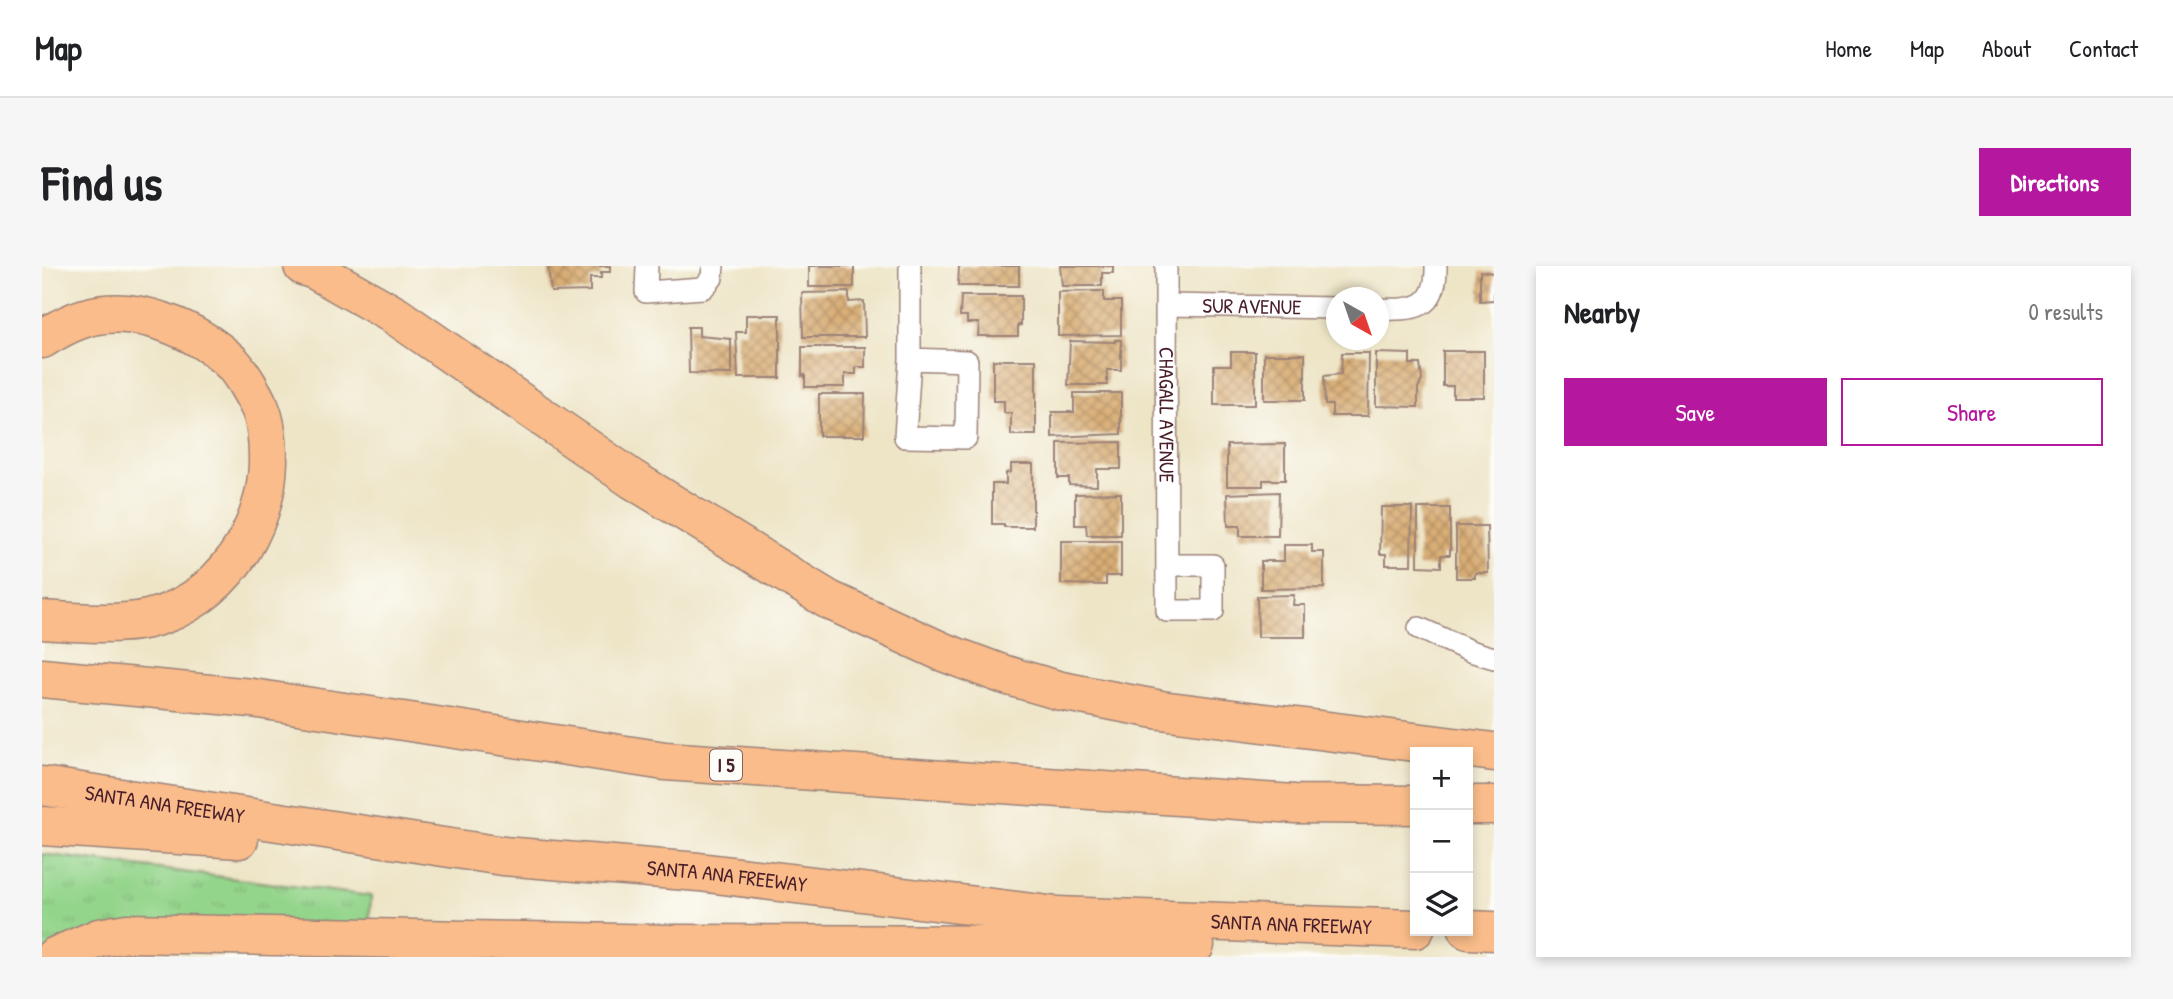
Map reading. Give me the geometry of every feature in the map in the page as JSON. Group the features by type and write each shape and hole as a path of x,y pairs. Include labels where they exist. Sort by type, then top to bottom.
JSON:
{"highway":[{"path":"303,266 315,270 396,316 632,479 829,600 943,652 1002,674 1061,691 1161,710 1494,751"},
{"path":"42,339 86,318 124,314 160,322 197,336 234,365 260,410 268,443 268,477 252,533 239,555 211,585 183,605 148,619 42,621"},
{"name":"I 5","path":"42,678 252,698 665,761 1295,804 1410,805"},
{"name":"SANTA ANA FREEWAY","path":"42,786 503,856 699,872 1057,916 1400,928"},
{"path":"1473,805 1494,805"},
{"path":"42,826 503,856"},
{"path":"54,957 99,938 127,933 686,944 1183,947 1400,928"},
{"path":"1473,930 1494,931"}],"street":[{"path":"647,266 646,292 703,288 712,278 713,266"},
{"path":"910,266 910,359 905,438 966,438 967,361 910,359"},
{"name":"CHAGALL AVENUE","path":"1166,266 1167,565"},
{"path":"1389,309 1411,310 1427,301 1436,279 1436,266"},
{"name":"SUR AVENUE","path":"1166,305 1326,309"},
{"path":"1419,628 1470,651 1494,658"}],"green space":[{"path":"42,854 371,896 369,925 42,952"}],"building":[{"path":"548,266 610,266 610,272 601,272 601,278 590,278 590,291 551,292"},
{"path":"809,266 854,266 854,287 809,287"},
{"path":"959,266 1019,266 1019,286 958,286"},
{"path":"1060,266 1113,266 1113,273 1102,273 1102,286 1062,286"},
{"path":"1480,271 1494,273 1494,300 1480,301"},
{"path":"1104,291 1104,301 1121,301 1121,335 1058,336 1058,292"},
{"path":"849,292 849,302 864,301 865,337 803,337 802,293"},
{"path":"961,296 1021,296 1021,325 1018,325 1018,336 978,336 979,323 967,323 967,316 960,316"},
{"path":"746,315 780,315 780,378 738,378 736,332 746,332"},
{"path":"688,327 699,327 699,336 731,339 731,374 689,373"},
{"path":"1121,340 1121,370 1107,370 1107,385 1068,385 1070,341"},
{"path":"802,347 865,347 865,367 856,367 856,374 845,374 845,387 805,387 805,375 802,376"},
{"path":"1443,351 1484,351 1484,397 1453,397 1453,386 1443,386"},
{"path":"1231,352 1255,352 1255,405 1214,405 1214,365 1231,365"},
{"path":"1342,353 1369,353 1368,416 1332,416 1332,405 1325,405 1324,376 1341,374"},
{"path":"1376,353 1410,354 1410,364 1420,364 1422,380 1418,388 1418,407 1376,406"},
{"path":"1264,354 1305,354 1305,400 1264,400"},
{"path":"993,360 1036,360 1036,435 1011,435 1011,413 1004,413 1004,401 993,401"},
{"path":"1074,393 1121,393 1121,434 1052,437 1052,412 1074,412"},
{"path":"819,394 865,394 864,436 819,436"},
{"path":"1121,442 1121,469 1097,469 1097,486 1069,485 1069,478 1058,478 1058,443"},
{"path":"1285,444 1285,480 1263,480 1263,486 1227,486 1227,445"},
{"path":"1011,464 1033,464 1033,527 1004,527 1004,524 992,524 992,484 1006,484 1006,473 1011,472"},
{"path":"1279,492 1278,536 1240,536 1240,526 1228,526 1227,494"},
{"path":"1121,493 1121,535 1087,535 1086,525 1075,525 1075,494"},
{"path":"1381,507 1412,507 1411,565 1386,565 1386,554 1380,554"},
{"path":"1418,508 1450,508 1450,555 1441,555 1441,567 1418,566"},
{"path":"1456,526 1487,526 1488,573 1475,573 1475,578 1456,578"},
{"path":"1061,541 1121,541 1121,576 1106,576 1106,585 1061,584"},
{"path":"1284,545 1312,545 1312,552 1324,552 1324,588 1261,589 1261,561 1284,561"},
{"path":"1294,595 1293,605 1305,605 1305,637 1258,637 1257,596"}]}
